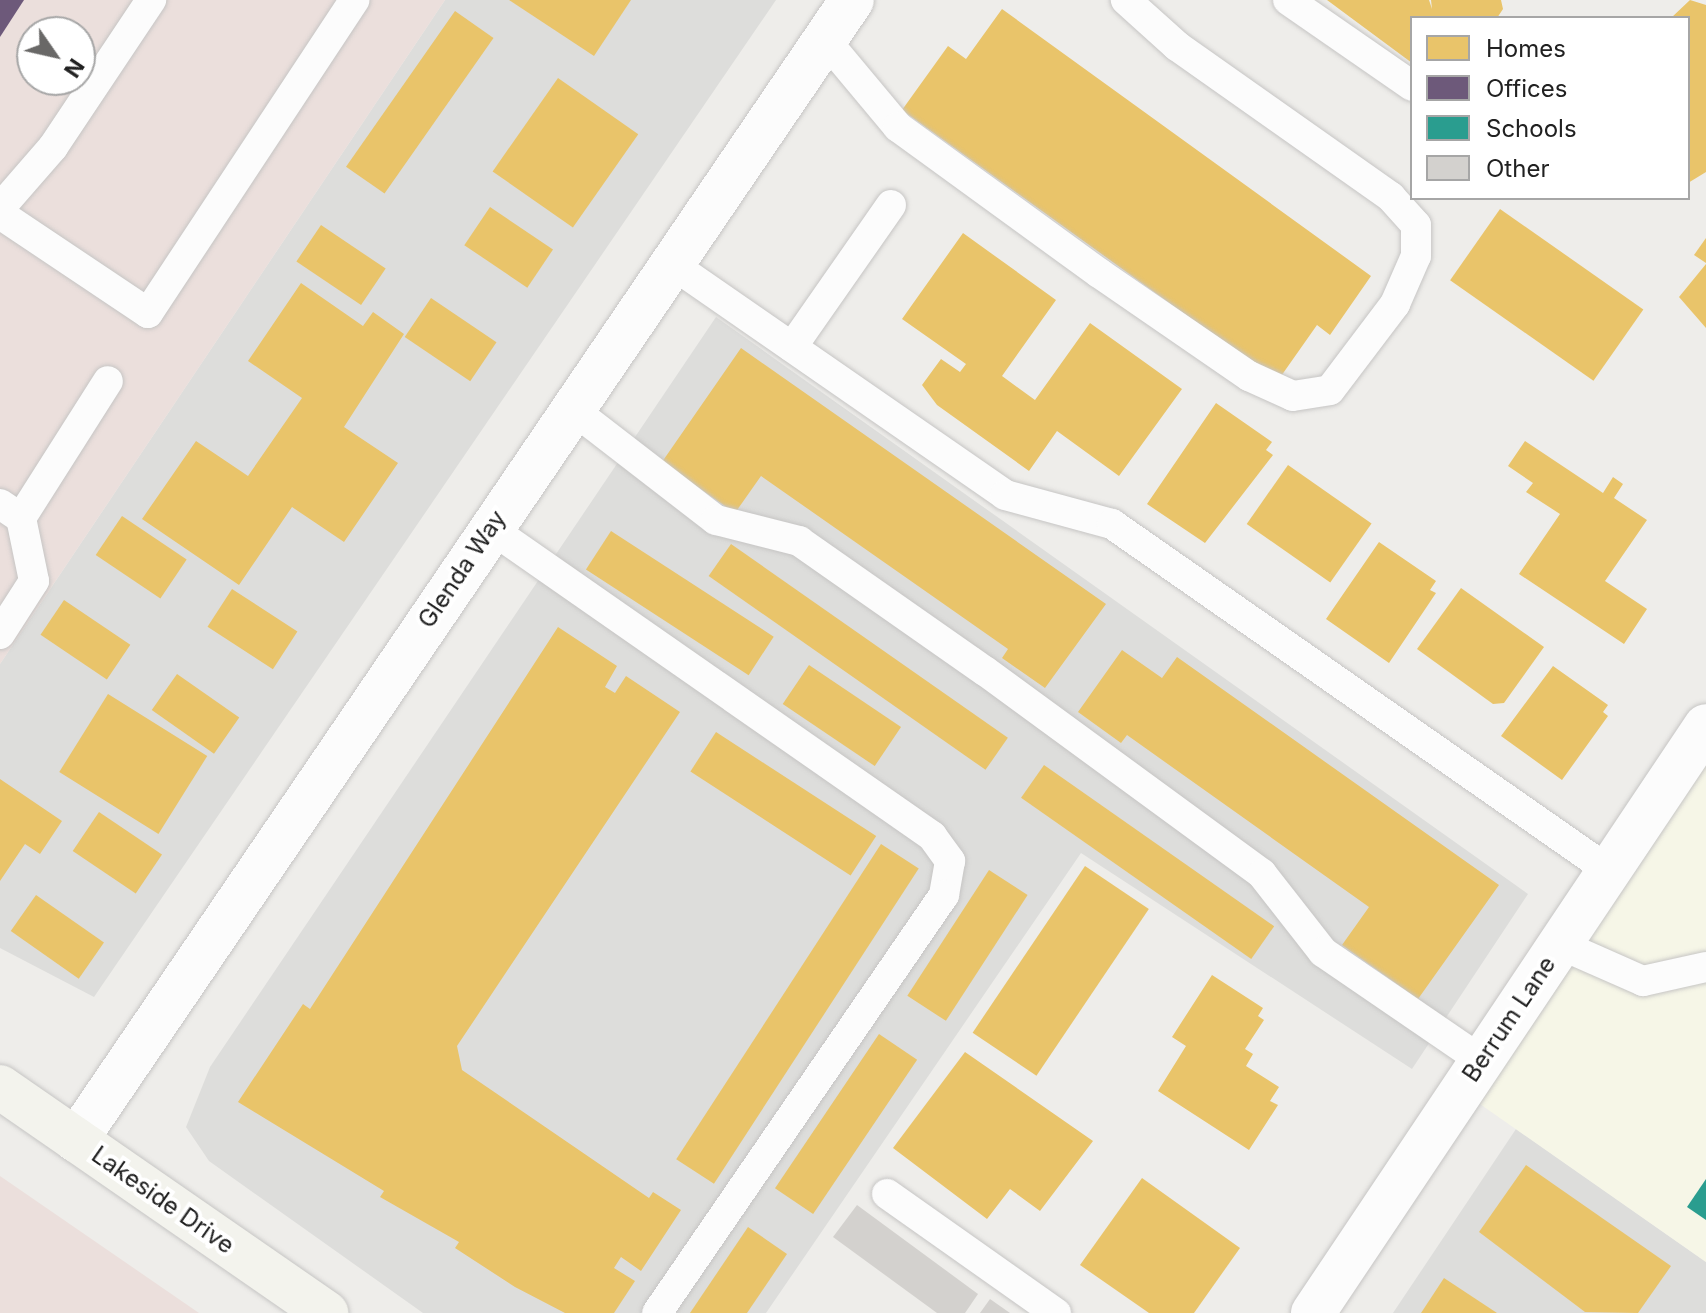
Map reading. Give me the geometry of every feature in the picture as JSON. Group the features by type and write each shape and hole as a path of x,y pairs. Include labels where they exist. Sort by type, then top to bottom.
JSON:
{"street":[{"name":"Glenda Way","path":"76,1140 822,36 852,0"},
{"name":"Berrum Lane","path":"1313,1313 1706,726"},
{"name":"Lakeside Drive","path":"0,1087 326,1313"}],"lane":[{"path":"0,208 53,147 151,0"},
{"path":"0,214 148,313 354,0"},
{"path":"822,36 898,127 1099,273 1249,376 1293,396 1330,390 1395,304 1416,256 1416,225 1391,197 1177,46 1126,0"},
{"path":"1288,0 1410,85"},
{"path":"792,347 891,205"},
{"path":"669,262 1005,495 1112,524 1608,870"},
{"path":"0,634 34,581 10,511 108,381"},
{"path":"571,408 716,520 799,541 985,671 1262,874 1323,952 1481,1060"},
{"path":"490,528 932,836 950,861 944,895 657,1313"},
{"path":"1559,944 1643,981 1706,967"},
{"path":"887,1194 1056,1313"}],"shaded area":[{"path":"0,0 445,0 0,664"},
{"path":"445,0 776,0 94,997 0,948 0,664"},
{"path":"716,317 1528,894 1412,1069 1081,853 766,1313 423,1313 209,1161 186,1127 210,1067"},
{"path":"1706,726 1706,1262 1460,1090"},
{"path":"1516,1129 1706,1262 1706,1313 1393,1313"},
{"path":"0,1176 199,1313 0,1313"}],"building: Homes":[{"path":"509,0 631,0 594,56"},
{"path":"1327,0 1429,0 1432,9 1431,0 1501,0 1503,9 1498,16 1410,16 1410,62"},
{"path":"1690,0 1706,5 1706,172 1690,182 1690,16 1673,16"},
{"path":"1002,9 1371,276 1330,335 1317,325 1279,379 1265,372 902,110 948,46 966,59"},
{"path":"455,11 494,38 385,194 346,167"},
{"path":"558,78 638,134 573,228 493,171"},
{"path":"490,207 553,249 527,288 464,245"},
{"path":"1500,209 1643,309 1593,381 1450,280"},
{"path":"321,225 386,269 361,305 296,261"},
{"path":"963,233 1056,300 1002,376 1035,400 1090,323 1182,389 1119,476 1057,431 1029,471 937,405 922,385 941,359 960,372 966,364 902,319"},
{"path":"1706,238 1706,263 1694,255"},
{"path":"1706,264 1706,328 1679,297"},
{"path":"301,283 363,326 373,312 404,334 344,427 398,463 344,542 292,507 239,585 142,519 196,441 248,476 302,398 248,361"},
{"path":"431,298 496,342 470,381 405,337"},
{"path":"741,348 1106,604 1045,688 1002,658 1008,649 761,476 735,513 662,462"},
{"path":"1216,403 1272,442 1266,450 1273,455 1205,543 1147,504"},
{"path":"1525,441 1603,493 1613,477 1623,484 1614,498 1647,520 1605,581 1647,609 1624,644 1519,574 1560,514 1526,492 1533,483 1508,466"},
{"path":"1288,465 1372,524 1330,582 1247,524"},
{"path":"122,516 187,560 160,599 96,555"},
{"path":"611,531 774,637 749,675 586,570"},
{"path":"1379,542 1436,581 1430,590 1436,593 1389,663 1326,619"},
{"path":"731,544 1008,738 986,770 709,576"},
{"path":"1461,588 1544,647 1504,703 1493,704 1417,649"},
{"path":"232,589 297,631 273,669 207,627"},
{"path":"64,600 130,645 107,680 41,635"},
{"path":"558,627 617,666 605,687 615,693 626,676 680,712 457,1046 462,1070 649,1198 653,1192 681,1210 641,1271 621,1257 614,1268 635,1281 614,1313 565,1313 515,1287 455,1248 459,1242 380,1197 384,1191 238,1102 303,1004 310,1009"},
{"path":"1122,650 1162,678 1177,657 1499,885 1418,999 1342,945 1369,907 1127,735 1121,743 1078,712"},
{"path":"809,665 901,727 875,766 783,704"},
{"path":"1553,666 1608,705 1603,712 1608,716 1562,780 1501,736"},
{"path":"177,674 239,718 214,754 152,710"},
{"path":"108,694 207,756 158,834 59,772"},
{"path":"716,732 876,836 851,875 690,771"},
{"path":"1044,765 1274,926 1251,959 1021,798"},
{"path":"0,779 62,821 40,854 25,844 0,881"},
{"path":"99,812 162,854 136,893 73,851"},
{"path":"881,844 919,869 714,1184 676,1159"},
{"path":"1085,866 1149,909 1036,1076 973,1033"},
{"path":"989,870 1028,895 946,1021 907,996"},
{"path":"36,895 104,943 79,979 11,931"},
{"path":"1212,975 1263,1008 1258,1016 1264,1020 1245,1049 1253,1054 1246,1066 1279,1087 1270,1101 1278,1105 1249,1150 1158,1091 1186,1046 1172,1037"},
{"path":"879,1034 917,1060 813,1214 775,1188"},
{"path":"965,1052 1093,1141 1040,1211 1010,1189 987,1219 893,1148"},
{"path":"1526,1165 1671,1266 1638,1313 1585,1312 1479,1232"},
{"path":"1142,1178 1240,1248 1194,1313 1149,1313 1080,1265"},
{"path":"748,1227 787,1254 747,1313 690,1313"},
{"path":"1444,1278 1497,1313 1421,1313"}],"building: Offices":[{"path":"0,0 24,0 0,37"}],"building: Schools":[{"path":"1706,1179 1706,1220 1687,1207"}],"building: Other":[{"path":"857,1205 978,1294 965,1313 937,1313 833,1237"},
{"path":"990,1299 1010,1313 980,1313"}]}
